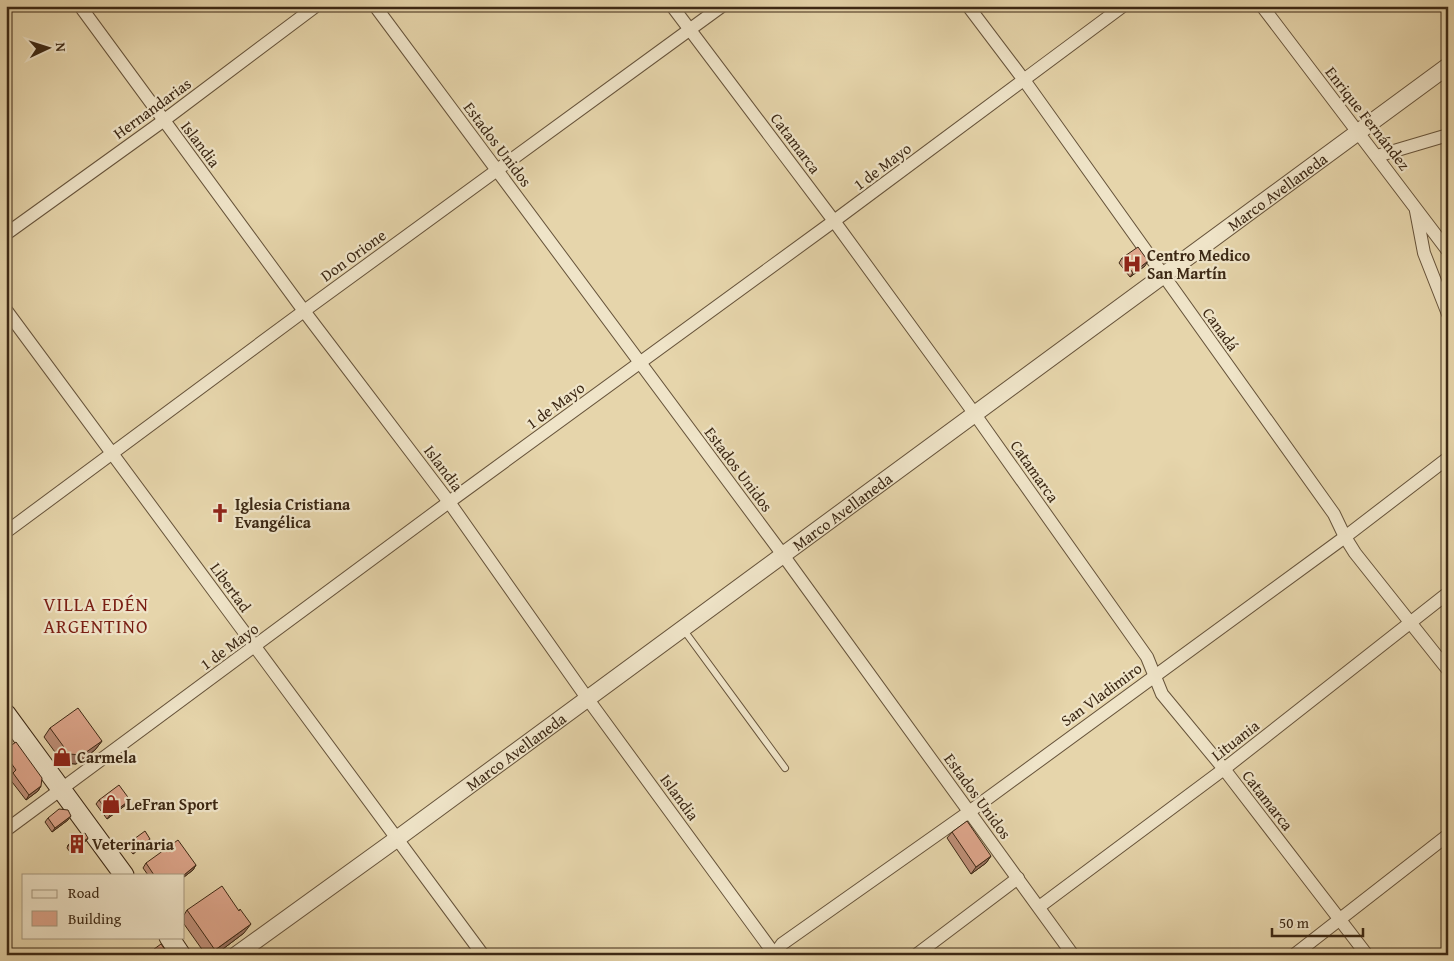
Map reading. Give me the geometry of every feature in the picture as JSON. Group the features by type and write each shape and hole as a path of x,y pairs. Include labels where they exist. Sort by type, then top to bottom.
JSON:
{"main road":[{"path":"6,714 123,874"},
{"path":"170,938 181,955"}],"street":[{"name":"Islandia","path":"80,6 304,311 449,502 587,698 774,954"},
{"name":"Hernandarias","path":"6,234 163,121 316,6"},
{"name":"Estados Unidos","path":"375,6 783,554 1073,955"},
{"name":"Catamarca","path":"672,6 834,221 974,413 1147,657 1162,694 1224,769 1367,955"},
{"name":"Don Orione","path":"6,532 304,311 722,6"},
{"name":"Canadá","path":"968,6 1024,80 1334,514 1355,552 1448,670"},
{"name":"1 de Mayo","path":"6,830 1123,6"},
{"name":"Enrique Fernández","path":"1262,6 1448,251"},
{"name":"Marco Avellaneda","path":"236,955 1448,66"},
{"path":"1377,156 1448,135"},
{"path":"1416,208 1424,253 1448,314"},
{"name":"Libertad","path":"6,310 483,955"},
{"name":"San Vladimiro","path":"774,954 782,944 969,812 1345,537 1448,458"},
{"name":"Lituania","path":"1039,907 1224,769 1448,593"},
{"path":"1294,955 1448,836"},
{"path":"916,955 1018,878"}],"lane":[{"path":"682,628 785,768"}],"building":[{"name":"Centro Medico San Martín","path":"1138,247 1148,261 1133,273 1122,258"},
{"path":"78,708 102,741 82,755 69,754 50,728"},
{"path":"16,742 42,778 41,786 29,795 13,773 16,770 6,756 6,749"},
{"name":"LeFran Sport","path":"119,785 130,800 110,815 99,800"},
{"path":"59,809 68,810 71,816 55,828 48,818"},
{"path":"967,821 991,856 976,867 952,832"},
{"path":"145,831 150,839 136,850 130,842"},
{"name":"Veterinaria","path":"85,833 88,838 72,850 68,845"},
{"path":"178,840 196,865 185,874 153,874 146,863"},
{"path":"222,886 239,911 240,909 251,924 215,950 187,910"},
{"path":"161,944 169,955 146,955"}],"place":[{"name":"Centro Medico San Martín","path":"1132,264"},
{"name":"Iglesia Cristiana Evangélica","path":"220,513"},
{"name":"Carmela","path":"62,757"},
{"name":"LeFran Sport","path":"111,804"},
{"name":"Veterinaria","path":"77,844"}],"district":[{"name":"VILLA EDÉN ARGENTINO","path":"96,615"}]}
